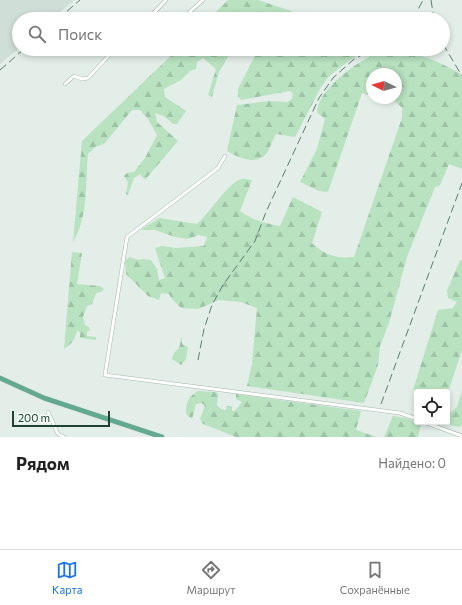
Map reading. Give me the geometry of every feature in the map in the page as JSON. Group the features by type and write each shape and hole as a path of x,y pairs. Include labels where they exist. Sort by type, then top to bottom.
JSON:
{"main road":[{"path":"0,378 44,398 162,437"}],"street":[{"path":"155,12 166,0"},
{"path":"190,12 203,0"},
{"path":"65,84 74,76 82,79 88,78 109,56"},
{"path":"224,156 218,168 127,237 105,375 400,413 414,419"},
{"path":"48,412 58,434 64,437"},
{"path":"432,425 462,436"}],"shaded area":[{"path":"0,0 74,0 60,12 12,12 12,54 0,64"}],"green space":[{"path":"228,0 258,0 294,12 216,12"},
{"path":"171,56 228,56 219,72 212,97 208,95 216,69 203,58 197,62 196,69 190,71 181,80 164,89 165,97 186,111 177,124 173,124 164,116 155,113 157,122 178,141 145,180 140,174 134,178 128,195 126,194 128,182 124,176 127,173 134,172 145,158 157,135 148,119 140,110 132,110 104,144 95,147 88,154 84,210 82,221 73,242 82,141"},
{"path":"255,56 356,56 329,76 321,87 295,137 276,134 266,154 262,158 252,160 241,158 227,151 237,105 269,101 287,102 292,99 293,94 290,91 241,100 238,96 238,89"},
{"path":"370,56 422,56 445,65 462,75 462,169 449,164 440,185 435,187 407,257 389,323 380,346 378,365 364,403 247,386 252,364 257,308 241,302 219,300 198,309 181,308 169,294 161,293 159,300 148,296 126,274 125,261 129,257 138,260 151,260 157,269 159,280 165,278 155,248 163,246 176,248 204,246 207,237 199,235 188,239 175,237 155,230 140,230 159,218 197,224 231,185 243,179 252,180 240,211 259,221 280,226 293,197 322,212 312,243 316,247 321,251 337,257 354,257 402,118 402,108 398,104 402,104 402,68 366,68 366,94 362,93 328,192 319,191 300,182 317,149 325,119 317,112 320,102 325,92 354,66"},
{"path":"72,252 82,253 77,284 100,286 104,289 101,292 96,293 92,304 87,306 83,317 85,325 89,327 90,330 87,332 87,336 96,337 96,340 80,338 80,332 77,331 73,341 64,349"},
{"path":"460,260 462,260 462,350 449,389 414,389 414,390 413,390 438,310 453,308 457,302 448,298 447,291"},
{"path":"182,336 182,344 188,347 186,359 181,365 172,359 174,353 179,348"},
{"path":"462,390 462,425 459,427 450,425 450,413 457,407"},
{"path":"198,391 216,392 218,394 217,405 221,409 226,410 227,406 232,406 232,411 235,411 242,402 236,399 236,394 361,411 356,430 377,437 236,437 203,424 200,419 205,406 202,403 196,404 192,419 186,414 188,400"},
{"path":"393,416 406,418 414,421 414,425 421,425 418,437 384,437"}],"railway":[{"path":"66,12 80,0"},
{"path":"417,12 423,0"},
{"path":"431,0 433,12"},
{"path":"0,70 16,56"},
{"path":"198,360 204,329 212,305 223,285 255,241 266,212 319,98 333,78 353,60 360,56"},
{"path":"450,56 462,76"},
{"path":"381,404 462,183"}]}
